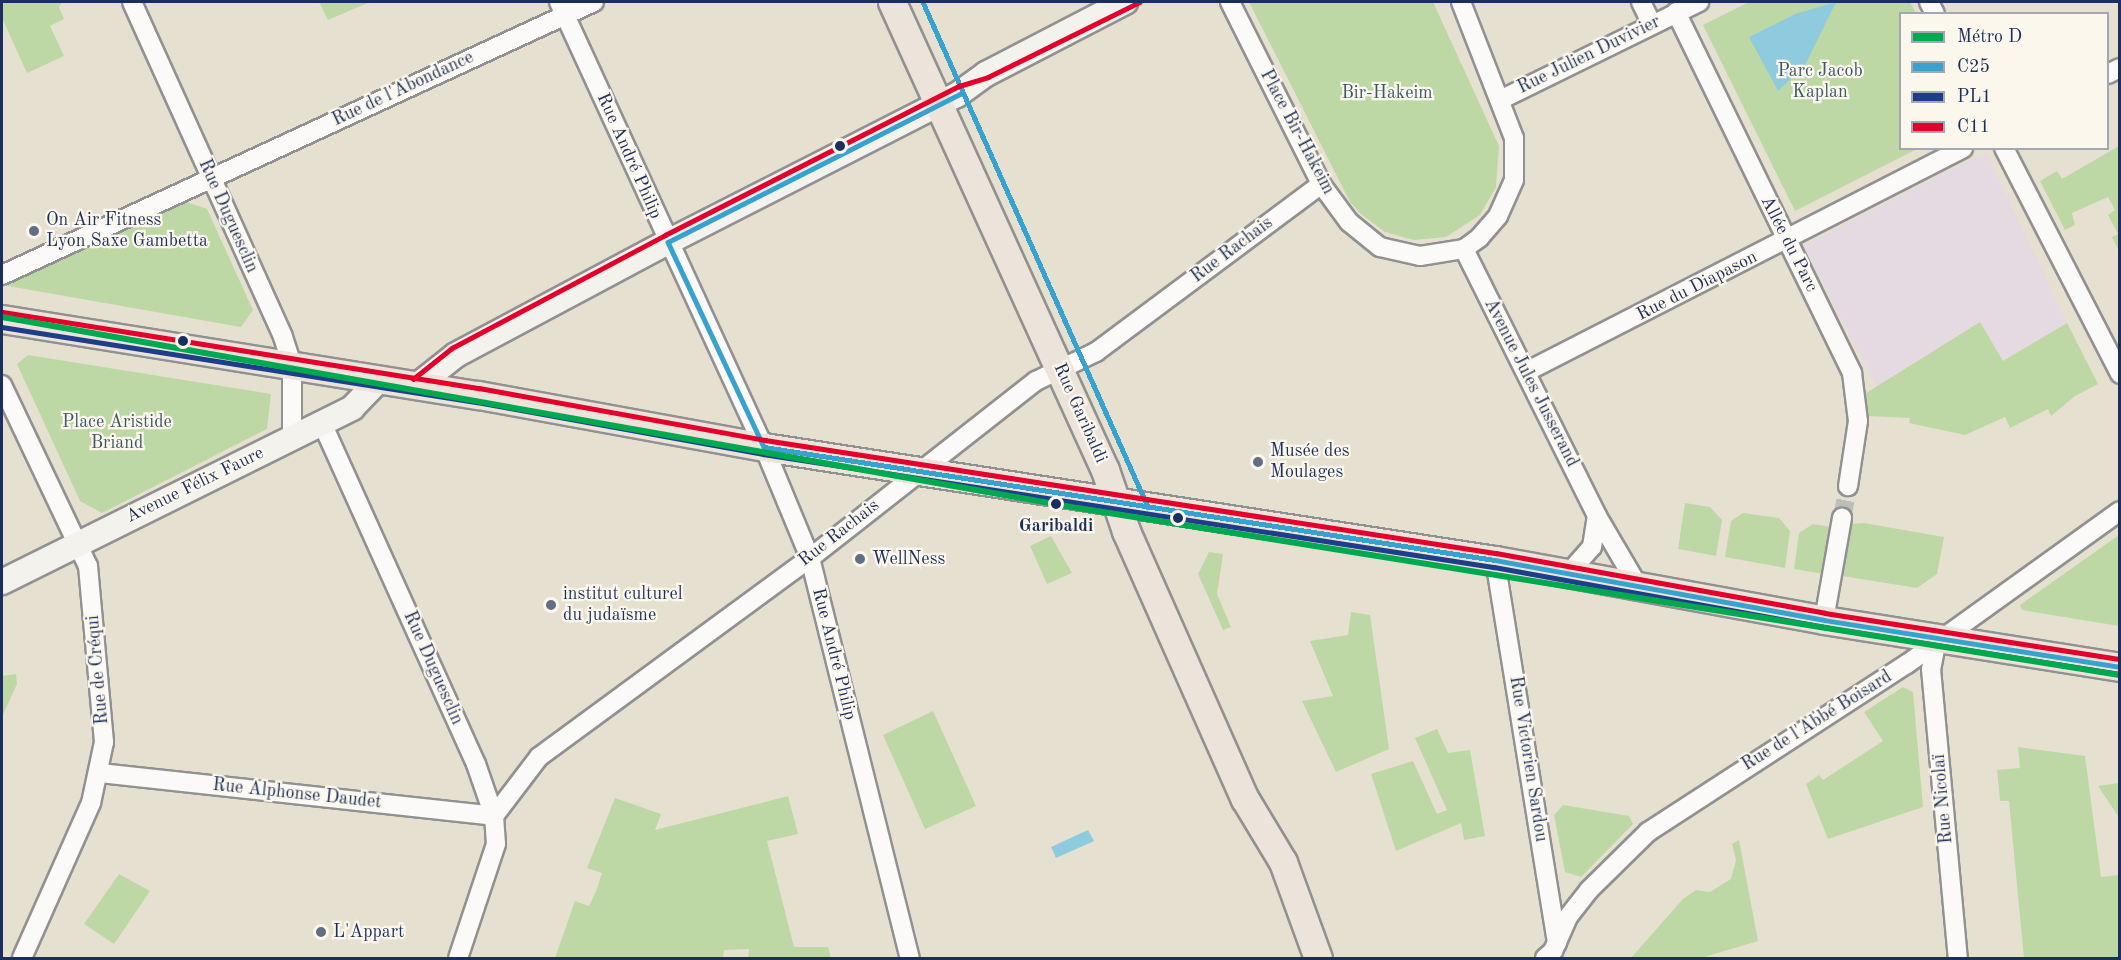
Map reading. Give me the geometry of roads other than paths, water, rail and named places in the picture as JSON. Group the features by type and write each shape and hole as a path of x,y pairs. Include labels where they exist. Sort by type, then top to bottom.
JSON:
{"main road":[{"name":"Rue Garibaldi","path":"892,2 1060,370 1245,799 1283,862 1318,958"},
{"path":"418,385 456,355 668,242 940,105 986,74 1125,2"},
{"path":"2,319 292,363 765,447 1495,560 1824,620 2120,667"},
{"name":"Avenue Félix Faure","path":"2,582 352,408 381,379"}],"street":[{"name":"Rue Duguesclin","path":"132,2 292,363 292,437"},
{"name":"Rue de l'Abondance","path":"211,177 562,8 594,2"},
{"name":"Place Bir-Hakeim","path":"1230,2 1321,184 1349,222 1380,247 1420,256 1464,249"},
{"path":"1461,2 1502,99 1514,138 1514,180 1498,216 1464,249"},
{"path":"1641,2 1652,25"},
{"name":"Rue Julien Duvivier","path":"1502,99 1698,2"},
{"name":"Rue André Philip","path":"562,8 668,242 765,447 810,558 910,958"},
{"name":"Allée du Parc","path":"1676,12 1852,374 1858,421 1848,486"},
{"name":"Rue du Diapason","path":"1526,372 1959,150"},
{"path":"2005,150 2120,374"},
{"path":"2,274 211,177"},
{"name":"Rue Rachais","path":"494,816 539,758 810,558 918,471 1036,381 1096,352 1321,184"},
{"name":"Avenue Jules Jusserand","path":"1464,249 1597,516 1638,586"},
{"name":"Rue de Créqui","path":"2,385 78,543 90,578 104,742 100,773 91,803 22,958"},
{"name":"Rue Duguesclin","path":"322,423 476,764 494,816"},
{"name":"Rue de l'Abbé Boisard","path":"1545,958 1559,950 1568,917 1589,890 1648,832 1907,664 1937,639 2120,511"},
{"path":"1569,573 1592,547 1597,516"},
{"path":"1824,620 1842,518"},
{"name":"Rue Victorien Sardou","path":"1495,560 1559,950"},
{"name":"Rue Nicolaï","path":"1937,639 1931,669 1958,958"},
{"name":"Rue Alphonse Daudet","path":"100,773 494,816"},
{"path":"458,958 495,844 494,816"}],"water":[{"path":"1836,2 1805,65 1778,91 1749,37 1795,14"},
{"path":"1088,830 1094,841 1056,858 1051,847"}],"tunnel":[{"path":"1842,518 1848,486"}],"metro line":[{"name":"D","path":"2,317 1078,508 2120,675"}],"place":[{"name":"On Air Fitness Lyon Saxe Gambetta","path":"34,231"},
{"name":"Musée des Moulages","path":"1258,462"},
{"name":"Garibaldi","path":"1056,504"},
{"name":"WellNess","path":"860,559"},
{"name":"institut culturel du judaïsme","path":"551,605"},
{"name":"L'Appart","path":"321,932"}],"park label":[{"name":"Parc Jacob Kaplan","path":"1820,82"},
{"name":"Bir-Hakeim","path":"1387,93"},
{"name":"Place Aristide Briand","path":"117,433"}]}
